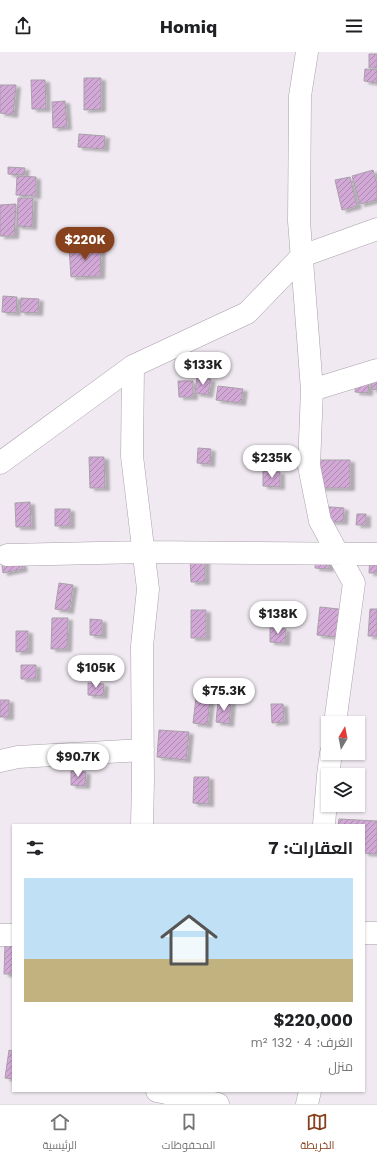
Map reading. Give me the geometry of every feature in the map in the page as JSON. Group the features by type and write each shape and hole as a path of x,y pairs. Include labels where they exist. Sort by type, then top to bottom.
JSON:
{"street":[{"path":"307,52 300,96 299,221 312,390 309,466 320,521 354,583 336,716"},
{"path":"0,463 133,366 247,313 302,256 377,229"},
{"path":"133,366 132,456 148,589 142,646 142,824"},
{"path":"312,390 377,370"},
{"path":"7,555 144,552 377,554"},
{"path":"0,761 18,757 143,750"},
{"path":"324,824 325,812"},
{"path":"365,933 377,933"},
{"path":"0,934 12,935"},
{"path":"162,1092 218,1104"},
{"path":"307,1104 310,1092"}],"building":[{"path":"369,54 377,54 377,68 369,68"},
{"path":"365,69 377,70 377,83 364,81"},
{"path":"84,78 101,78 101,109 84,110"},
{"path":"31,80 45,80 46,109 32,109"},
{"path":"0,85 16,85 13,115 0,113"},
{"path":"65,101 67,127 53,128 52,102"},
{"path":"79,134 105,136 104,149 78,147"},
{"path":"8,167 25,168 24,175 8,174"},
{"path":"373,170 377,184 377,200 360,204 352,176"},
{"path":"17,176 36,177 36,196 16,195"},
{"path":"350,177 357,206 342,210 335,180"},
{"path":"18,198 33,198 32,227 17,226"},
{"path":"16,204 14,236 0,236 0,205"},
{"path":"101,246 100,276 71,277 69,247"},
{"path":"3,296 17,297 16,313 2,312"},
{"path":"21,298 39,299 38,313 20,312"},
{"path":"197,377 211,379 208,395 195,393"},
{"path":"371,377 377,377 377,389 372,390"},
{"path":"356,380 369,382 368,393 355,392"},
{"path":"178,381 193,381 193,397 179,397"},
{"path":"218,386 243,389 241,403 216,400"},
{"path":"198,448 211,449 210,464 197,463"},
{"path":"89,457 104,457 105,488 90,488"},
{"path":"318,460 350,460 350,488 318,488"},
{"path":"263,471 280,472 280,487 263,486"},
{"path":"30,502 31,527 16,527 15,503"},
{"path":"318,506 344,508 343,522 317,521"},
{"path":"55,509 70,509 70,526 55,526"},
{"path":"357,514 366,514 366,525 356,525"},
{"path":"316,555 330,556 329,569 315,568"},
{"path":"205,556 205,582 191,582 190,557"},
{"path":"370,557 377,557 377,573 369,573"},
{"path":"21,561 23,569 3,573 2,564"},
{"path":"59,583 73,585 69,611 55,609"},
{"path":"320,607 348,610 344,638 317,635"},
{"path":"370,609 377,609 377,636 368,636"},
{"path":"191,610 206,610 206,638 191,638"},
{"path":"52,618 68,618 67,649 51,649"},
{"path":"90,619 102,620 102,636 90,635"},
{"path":"270,628 286,629 285,643 270,642"},
{"path":"16,631 28,631 28,651 16,652"},
{"path":"21,665 36,665 36,679 21,679"},
{"path":"88,683 104,684 103,696 88,695"},
{"path":"196,698 210,700 207,725 193,723"},
{"path":"0,700 9,700 9,717 0,717"},
{"path":"218,701 231,702 229,724 216,722"},
{"path":"271,704 283,704 284,722 272,723"},
{"path":"159,730 189,732 186,760 157,757"},
{"path":"71,771 86,772 85,786 71,785"},
{"path":"194,777 209,777 209,804 193,803"},
{"path":"339,819 377,821 377,854 365,853 365,824 338,824"},
{"path":"5,944 12,944 12,974 4,974"},
{"path":"9,1050 12,1051 12,1079 5,1078"}]}
